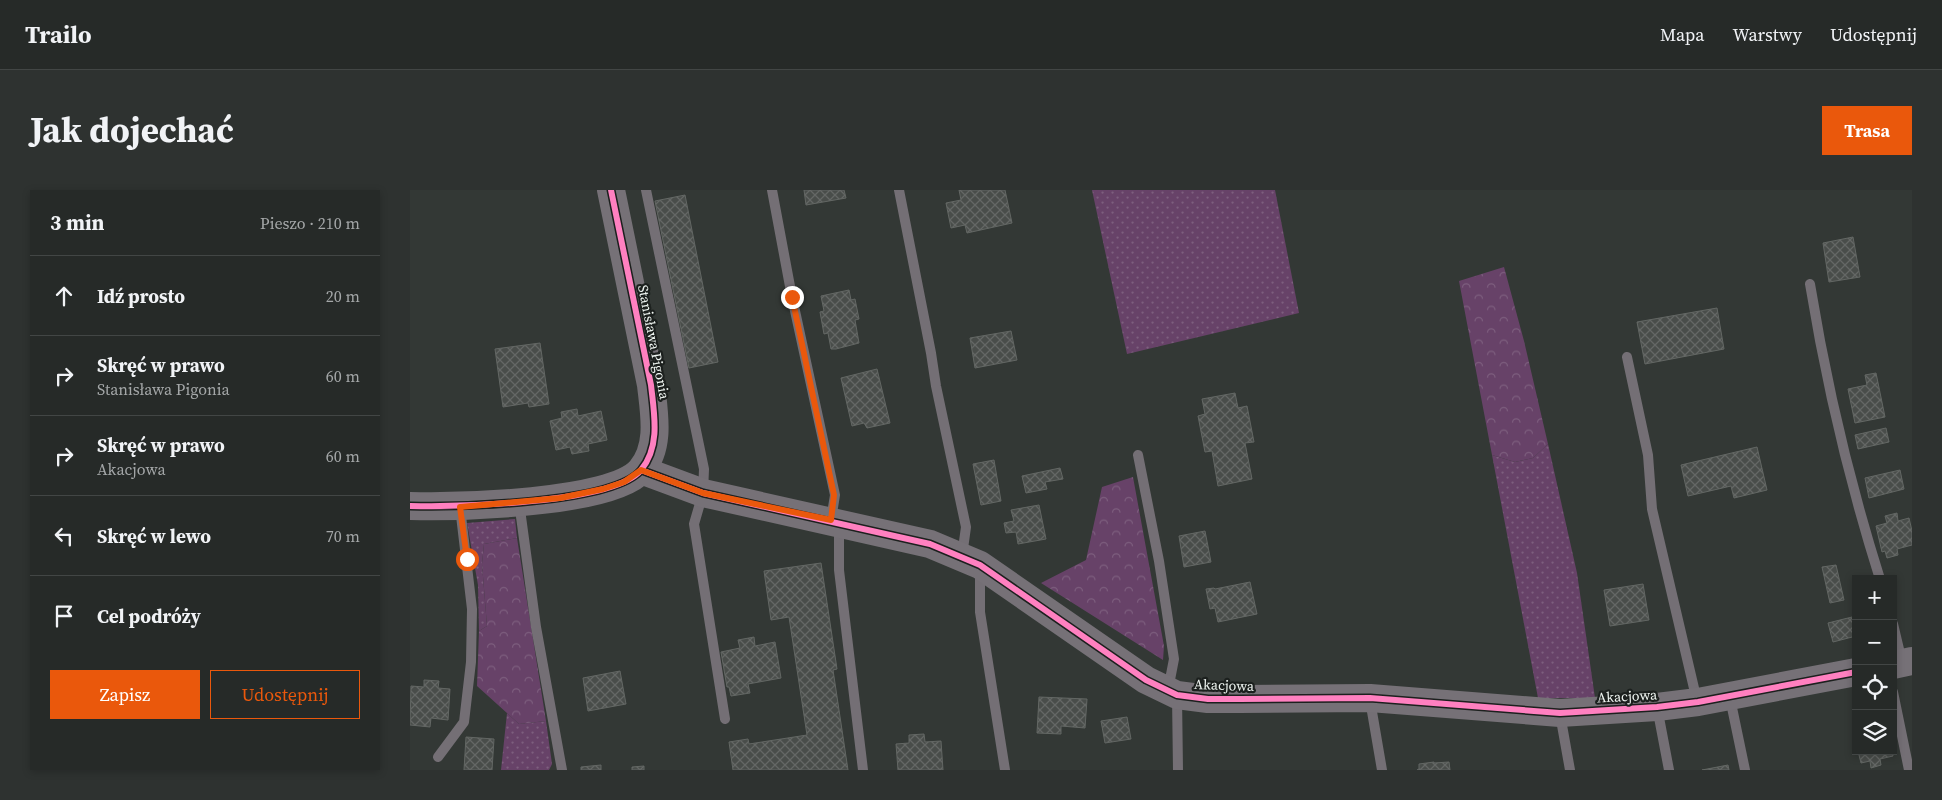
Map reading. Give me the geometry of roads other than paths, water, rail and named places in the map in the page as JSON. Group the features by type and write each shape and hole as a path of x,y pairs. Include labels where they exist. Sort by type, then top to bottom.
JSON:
{"street":[{"name":"Stanisława Pigonia","path":"611,190 651,385 654,444 641,470"},
{"name":"Akacjowa","path":"641,470 703,493 835,521 930,544 971,561 1146,680 1173,693 1232,699 1370,698 1560,713 1657,708 1852,673"},
{"path":"410,506 460,507 560,498 603,489 624,482 641,470"}],"lane":[{"path":"646,190 704,469 703,493 694,524 725,720"},
{"path":"772,190 792,297 834,495 839,570 863,770"},
{"path":"899,190 932,353 936,386 966,527 1005,770"},
{"path":"1810,284 1821,351 1867,537 1879,575"},
{"path":"1627,357 1648,455 1652,509 1698,702"},
{"path":"1138,455 1159,562 1174,660 1173,693 1178,770"},
{"path":"519,502 536,627 562,770"},
{"path":"438,756 464,722 471,662 472,609 460,507"},
{"path":"1897,640 1903,663"},
{"path":"1729,696 1745,770"},
{"path":"1370,698 1382,770"},
{"path":"1657,708 1669,770"},
{"path":"1897,710 1909,770"},
{"path":"1560,713 1570,770"}]}
